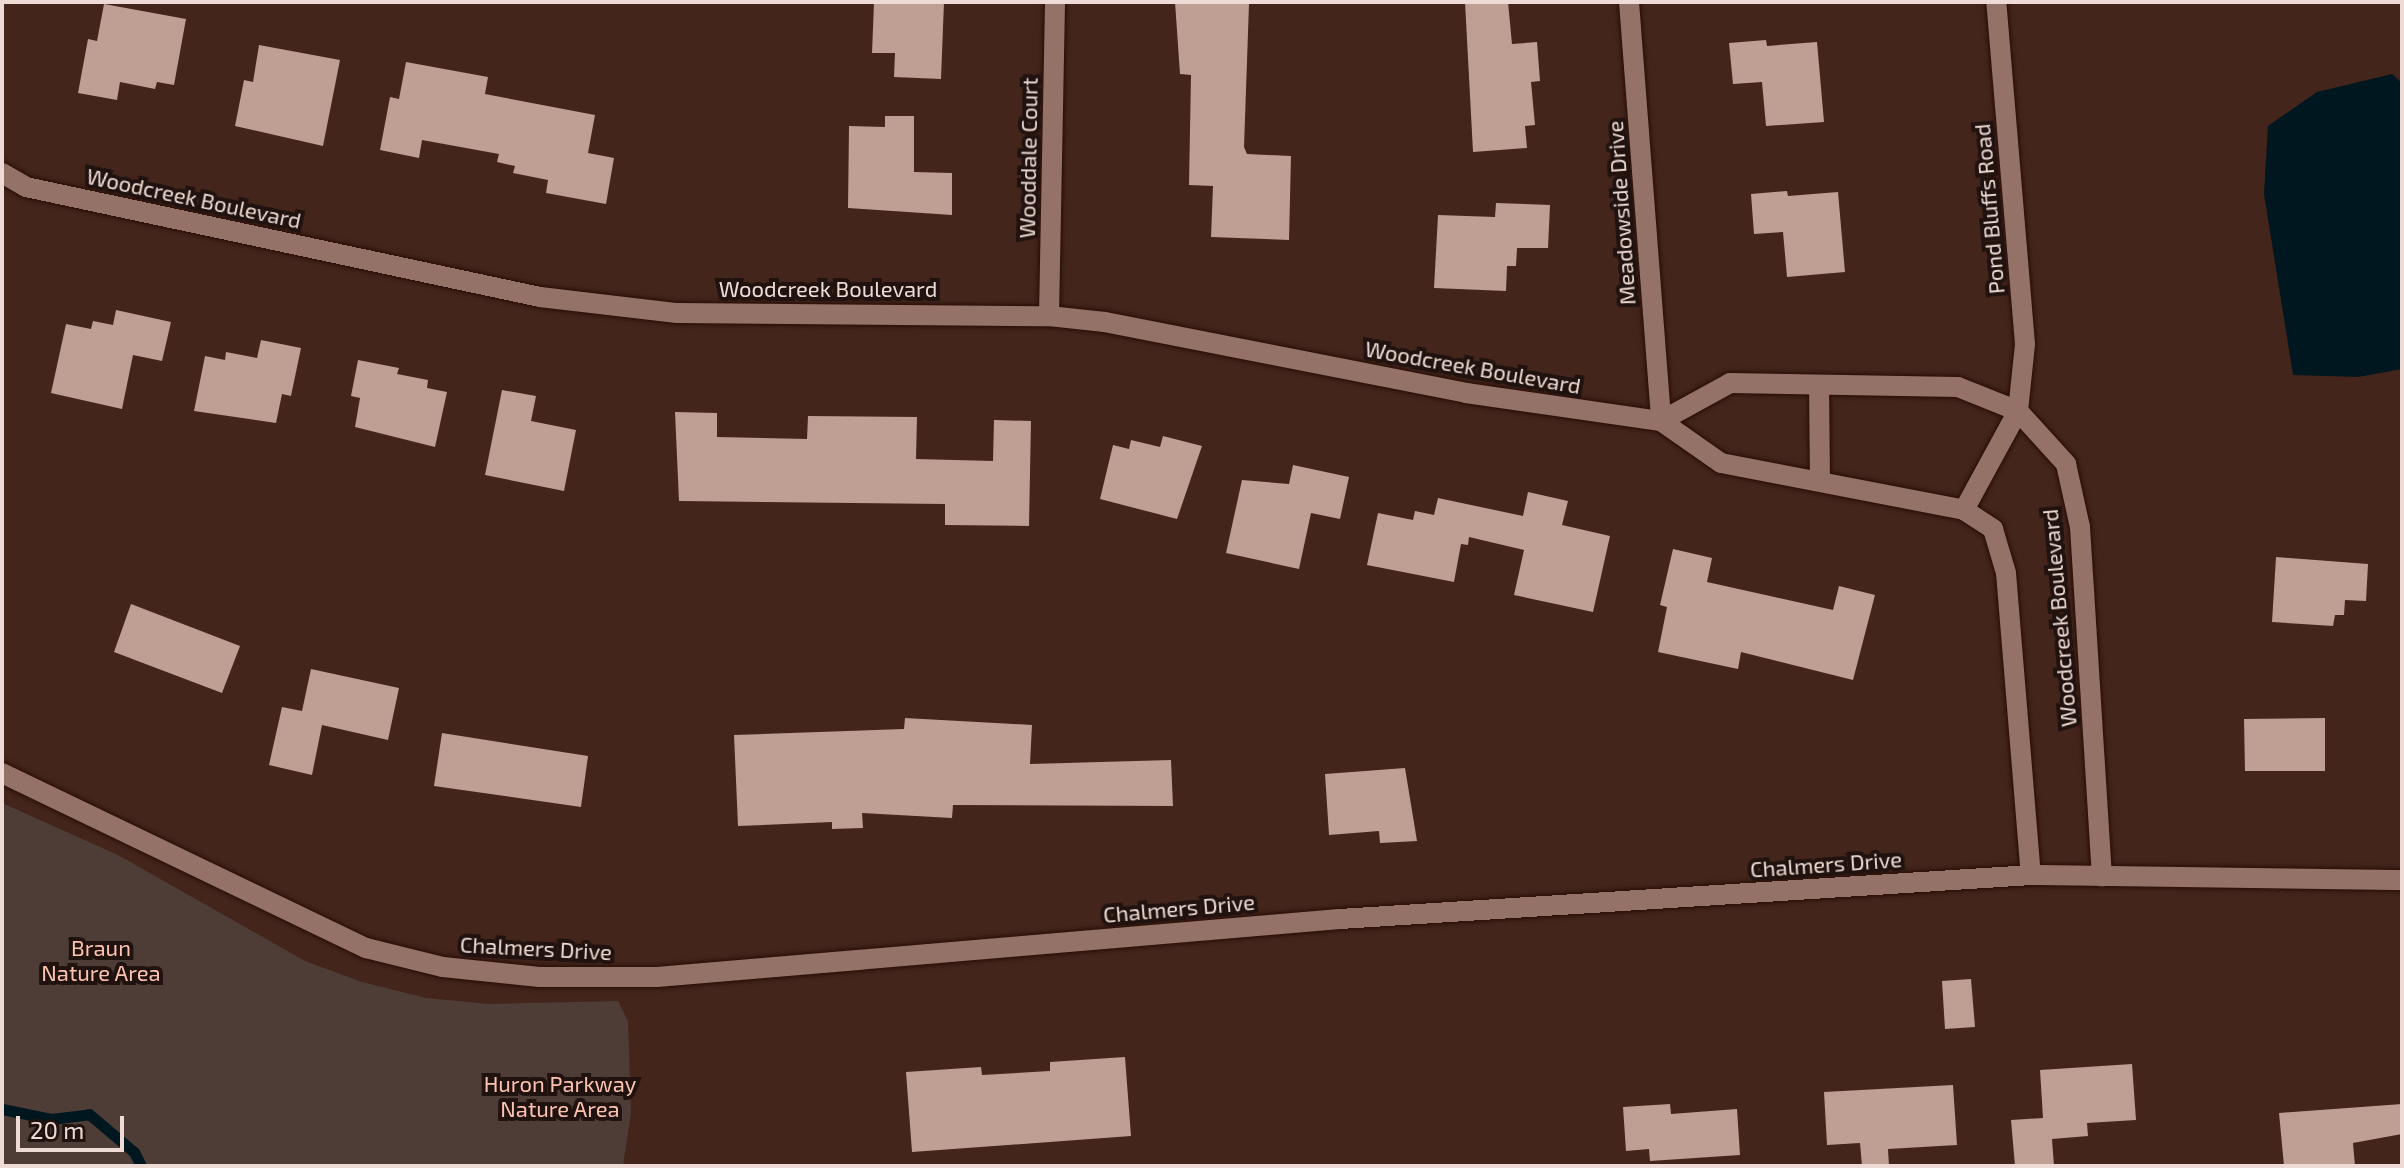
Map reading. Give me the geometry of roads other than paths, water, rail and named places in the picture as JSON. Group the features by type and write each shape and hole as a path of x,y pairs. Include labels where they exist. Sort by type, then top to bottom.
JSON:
{"street":[{"name":"Wooddale Court","path":"1049,316 1055,2"},
{"name":"Meadowside Drive","path":"1629,2 1661,421"},
{"name":"Pond Bluffs Road","path":"1996,2 2025,344 2018,411"},
{"name":"Woodcreek Boulevard","path":"2,173 26,187 540,297 677,313 1049,316 1466,393 1661,421 1721,463 1964,510 1993,529 2006,573 2031,875"},
{"name":"Woodcreek Boulevard","path":"1661,421 1730,383 1958,387 2018,411 2066,464 2080,527 2102,876"},
{"path":"1819,385 1820,481"},
{"path":"1964,510 2018,411"},
{"name":"Chalmers Drive","path":"2,773 366,948 443,967 539,977 657,977 1340,919 2031,875 2402,880"}],"water":[{"path":"2392,74 2402,83 2402,369 2358,377 2293,375 2264,194 2268,126 2317,92"}],"waterway":[{"path":"2,1109 51,1119 89,1114 134,1152 141,1166"}],"park label":[{"name":"Braun Nature Area","path":"101,960"},
{"name":"Huron Parkway Nature Area","path":"560,1096"}]}
